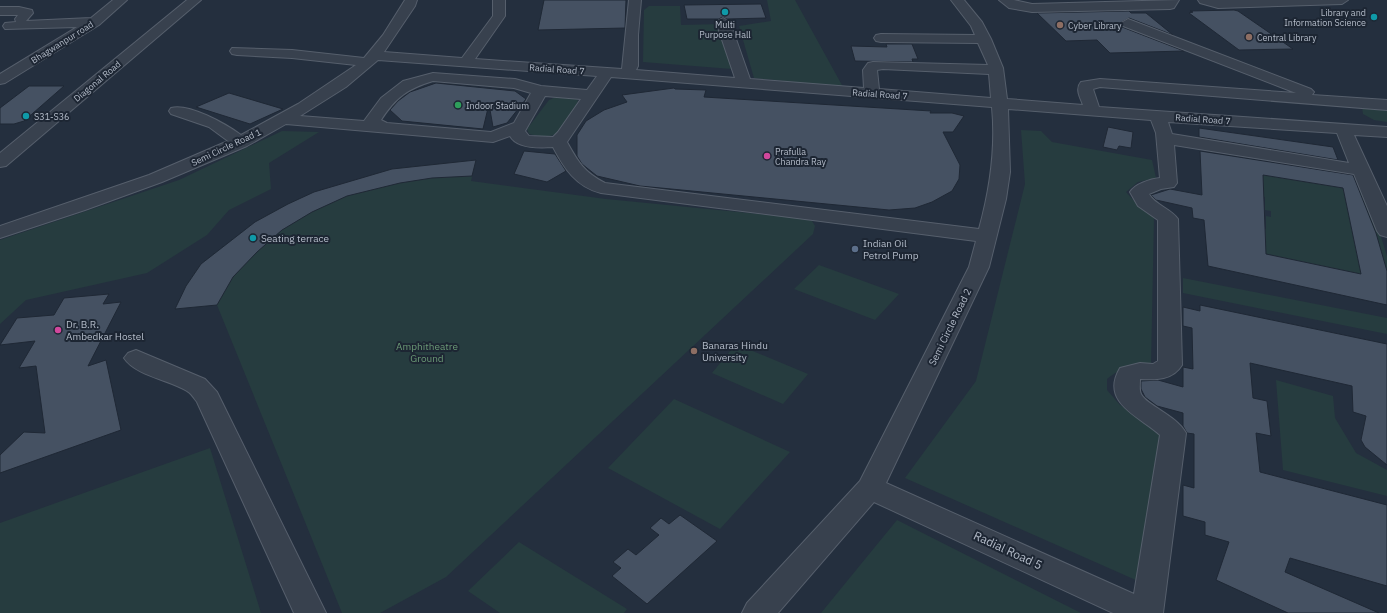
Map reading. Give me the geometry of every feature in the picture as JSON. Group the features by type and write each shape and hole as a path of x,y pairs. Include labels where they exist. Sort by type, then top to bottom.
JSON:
{"street":[{"name":"Bhagwanpur road","path":"0,80 94,22 121,0"},
{"name":"Diagonal Road","path":"0,162 195,0"},
{"name":"Semi Circle Road 1","path":"0,232 130,189 241,142 284,119 333,90 370,59 409,6 411,0"},
{"path":"465,63 499,16 499,0"},
{"path":"627,74 631,66 631,35 635,0"},
{"name":"Semi Circle Road 2","path":"758,613 870,488 979,267 997,199 1001,172 1002,118 996,70 984,38 977,25 957,0"},
{"path":"1005,0 1013,6 1032,8 1170,5 1173,0"},
{"path":"1204,0 1218,4 1342,0"},
{"path":"19,11 30,4"},
{"path":"0,11 19,11 27,13 4,30"},
{"path":"4,30 94,22"},
{"path":"723,22 744,83"},
{"path":"1128,23 1328,100"},
{"path":"881,38 984,38"},
{"name":"Radial Road 7","path":"237,51 607,72 1000,103 1092,111 1161,127 1282,125 1380,131"},
{"path":"872,94 870,70 873,66 883,65 996,70"},
{"path":"0,71 15,71"},
{"path":"540,91 520,126 518,131 519,137 527,142 544,143 558,141 564,136 607,72"},
{"path":"384,128 372,122 386,101 408,84 433,77 515,84 540,91 592,95"},
{"path":"1092,111 1085,88 1086,85 1090,83 1387,104"},
{"path":"1260,95 1282,125"},
{"path":"1346,101 1380,131"},
{"path":"177,111 215,124 241,142"},
{"path":"284,119 493,137 520,126"},
{"path":"1146,613 1173,433 1162,422 1134,405 1126,384 1129,374 1140,370 1157,372 1170,365 1168,219 1164,214 1148,206 1141,198 1139,192 1157,184 1168,183 1169,178 1161,127 1363,170"},
{"path":"1343,128 1354,156 1363,170 1387,231"},
{"path":"558,141 574,172 586,181 601,188 987,236"},
{"path":"136,358 170,375 196,385 208,398 310,613"},
{"name":"Radial Road 5","path":"870,488 1146,613"}],"green space":[{"path":"767,0 795,0 843,87 754,78 739,26 771,21"},
{"path":"649,6 680,6 681,25 722,24 732,69 643,62 644,10"},
{"path":"556,97 576,98 578,101 565,125 556,134 549,136 529,134 527,129 549,100"},
{"path":"1362,107 1387,108 1387,122 1374,120 1363,114"},
{"path":"1021,130 1041,131 1052,142 1152,160 1156,178 1138,182 1126,192 1137,204 1154,217 1151,366 1138,366 1123,369 1107,379 1107,390 1120,405 1140,416 1160,432 1138,581 905,478 976,381 1025,184"},
{"path":"282,131 319,132 269,163 271,189 229,210 207,235 147,273 26,300 0,324 0,240 179,180"},
{"name":"Amphitheatre Ground","path":"476,160 471,181 606,199 801,218 812,221 815,226 813,234 446,577 380,613 342,613 217,305 175,309 186,286 201,264 255,222 288,204 319,191 392,169"},
{"path":"1243,171 1367,192 1387,256 1387,280 1253,251 1251,226 1266,229 1266,216 1271,217 1271,211 1265,210 1265,197 1247,194"},
{"path":"819,265 899,294 875,320 794,289"},
{"path":"1183,278 1387,318 1387,334 1183,293"},
{"path":"736,344 808,374 783,404 712,373"},
{"path":"1276,380 1333,396 1335,418 1356,453 1387,470 1387,496 1283,470"},
{"path":"674,399 790,452 720,529 608,468"},
{"path":"210,448 261,613 0,613 0,523"},
{"path":"897,520 1081,613 821,613"},
{"path":"519,542 627,609 624,613 500,613 468,591"}],"building":[{"path":"544,0 626,0 625,28 538,30"},
{"name":"Multi Purpose Hall","path":"761,4 766,18 727,19 722,17 719,19 687,19 684,5"},
{"path":"1129,11 1131,13 1146,13 1173,35 1129,18 1120,23 1122,27 1184,51 1110,53 1097,40 1066,41 1037,13"},
{"name":"Central Library","path":"1190,11 1238,11 1293,49 1239,50 1189,13 1193,12"},
{"path":"886,44 912,44 918,59 912,59 913,62 855,61 851,46 887,47"},
{"name":"Indoor Stadium","path":"436,83 515,91 526,99 507,123 493,127 489,104 483,129 402,121 390,110 398,101 410,92"},
{"path":"29,86 64,86 24,121 14,124 0,124 0,108"},
{"name":"Prafulla Chandra Ray","path":"674,88 706,90 704,97 931,111 930,113 952,113 964,116 953,132 943,132 960,165 959,179 952,191 932,202 915,208 889,210 640,186 597,176 582,164 577,156 577,135 586,121 604,110 627,102 622,95"},
{"path":"229,93 283,109 250,124 196,107"},
{"path":"1108,127 1133,132 1131,148 1119,146 1117,150 1103,147"},
{"path":"1199,128 1333,147 1338,160 1199,137"},
{"path":"524,151 555,154 566,171 547,182 514,174"},
{"path":"1200,151 1353,175 1376,233 1387,271 1387,305 1208,266 1204,220 1193,218 1192,208 1156,200 1151,195 1170,189 1202,195","holes":["1263,175 1343,188 1361,274 1266,254"]},
{"name":"Seating terrace","path":"476,160 472,176 432,178 400,183 347,196 312,212 282,230 257,252 233,277 217,305 175,309 186,286 201,264 255,222 288,204 314,192 392,169"},
{"path":"109,294 103,304 121,302 88,366 106,360 121,430 0,473 0,455 24,432 45,433 36,366 19,368 35,341 0,345 17,318 54,315 64,298"},
{"path":"1200,305 1387,344 1387,465 1365,447 1361,440 1366,416 1353,412 1352,386 1250,363 1253,398 1267,401 1271,436 1256,433 1260,472 1387,505 1387,586 1290,558 1285,572 1379,613 1288,613 1216,580 1229,542 1205,535 1205,522 1183,516 1183,485 1194,488 1194,434 1187,433 1183,426 1183,413 1157,406 1145,397 1141,389 1141,381 1158,380 1183,387 1183,367 1193,369 1192,328 1183,326 1183,307 1200,311"},
{"path":"680,515 717,541 647,604 612,576 621,568 613,562 628,549 636,555 659,535 650,528 661,518 669,524"}],"place":[{"name":"Multi Purpose Hall","path":"725,12"},
{"name":"Library and Information Science","path":"1374,17"},
{"name":"Cyber Library","path":"1060,25"},
{"name":"Central Library","path":"1249,37"},
{"name":"Indoor Stadium","path":"458,105"},
{"name":"S31-S36","path":"26,116"},
{"name":"Prafulla Chandra Ray","path":"767,156"},
{"name":"Seating terrace","path":"253,238"},
{"name":"Indian Oil Petrol Pump","path":"855,249"},
{"name":"Dr. B.R. Ambedkar Hostel","path":"58,330"},
{"name":"Banaras Hindu University","path":"694,351"}]}
